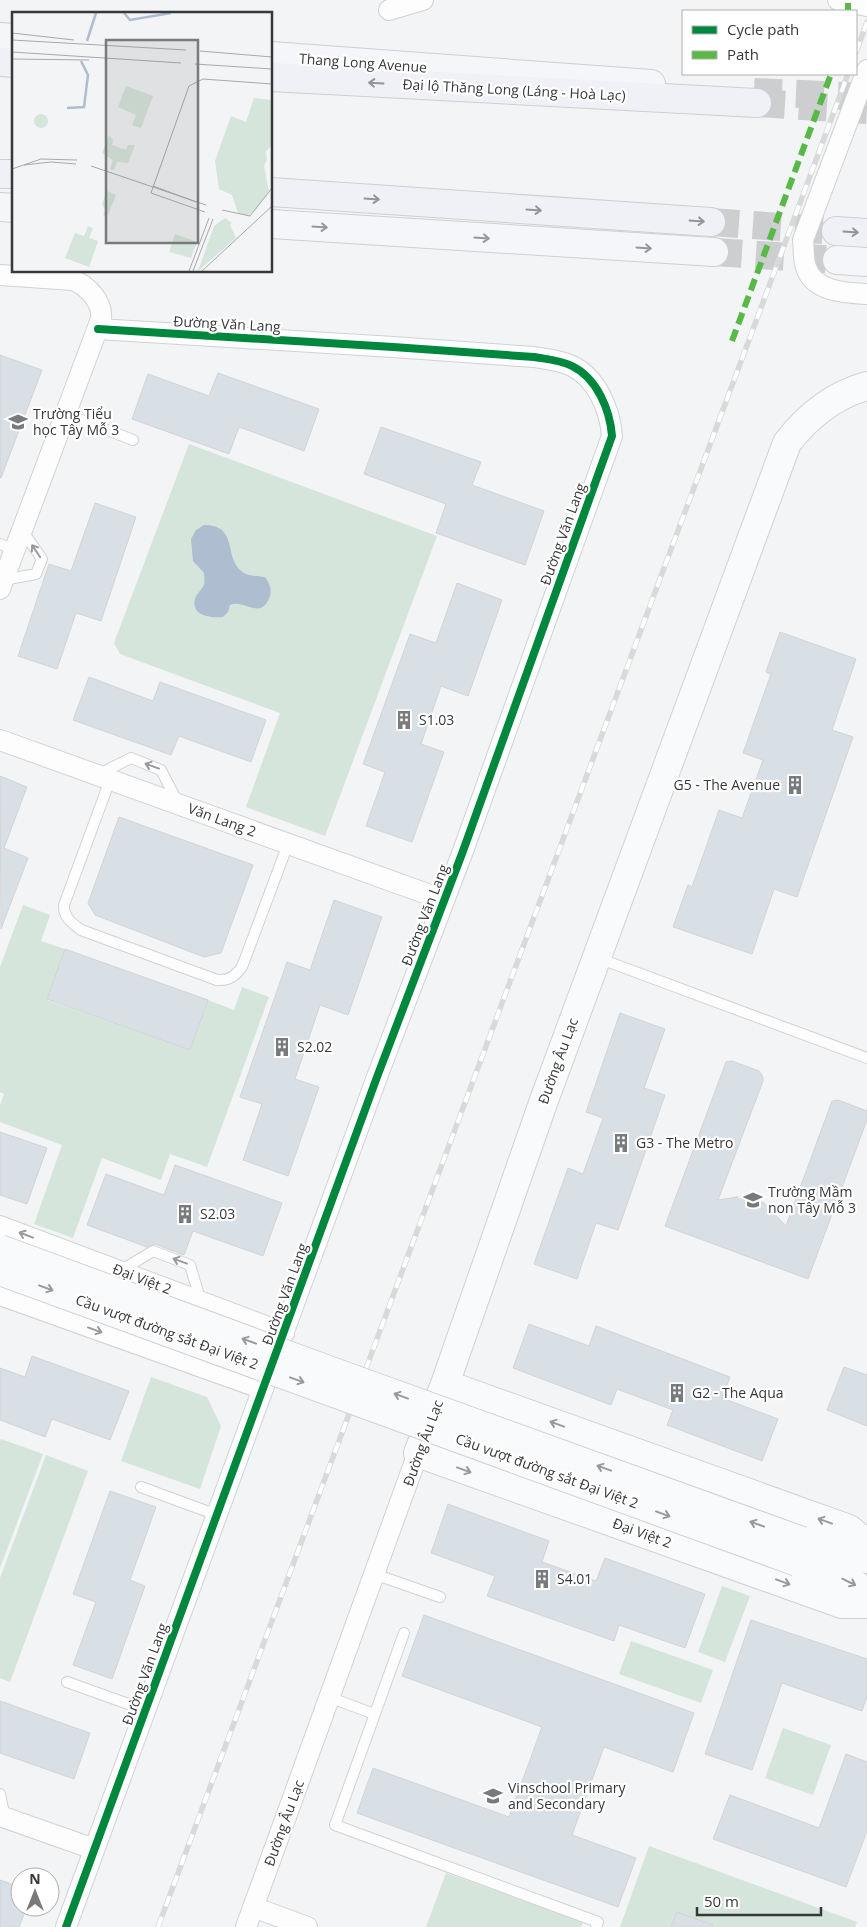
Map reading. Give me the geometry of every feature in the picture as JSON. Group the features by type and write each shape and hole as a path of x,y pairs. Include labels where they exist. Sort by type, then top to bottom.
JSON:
{"highway":[{"name":"Đại lộ Thăng Long (Láng - Hoà Lạc)","path":"272,77 755,98"},
{"path":"272,192 711,222"},
{"path":"836,231 867,233"}],"main road":[{"name":"Thang Long Avenue","path":"272,56 755,98"},
{"path":"272,224 714,252"},
{"path":"837,260 867,262"}],"street":[{"path":"389,10 423,0"},
{"path":"867,70 803,240 806,268 815,282 831,290 867,294"},
{"path":"0,275 73,280 82,284 91,292 102,312 102,319 22,530 7,547 2,585"},
{"name":"Đường Văn Lang","path":"66,1927 611,443 612,428 608,412 596,388 585,375 572,366 555,360 384,346 98,329"},
{"name":"Đường Âu Lạc","path":"246,1927 418,1453 445,1384 542,1103 786,443 800,426 819,410 839,397 867,386"},
{"name":"Văn Lang 2","path":"0,740 444,900"},
{"name":"Đại Việt 2","path":"0,1226 284,1333"},
{"name":"Cầu vượt đường sắt Đại Việt 2","path":"0,1249 331,1371 800,1551 867,1593"},
{"name":"Cầu vượt đường sắt Đại Việt 2","path":"0,1271 800,1551 867,1559"},
{"path":"0,1295 263,1390"},
{"path":"445,1384 849,1530 867,1544"},
{"name":"Đại Việt 2","path":"418,1453 842,1604 867,1604"},
{"path":"2,1818 94,1849"},
{"path":"253,1908 307,1927"}],"lane":[{"path":"66,414 133,440"},
{"path":"2,585 36,574 42,559 22,530"},
{"path":"179,804 162,770 131,758 104,777 64,905 66,916 81,930 217,980 224,981 232,978 242,967 288,844"},
{"path":"597,957 867,1058"},
{"path":"119,1271 153,1251 175,1259 190,1265 201,1302"},
{"path":"141,1487 217,1515"},
{"path":"374,1574 440,1597"},
{"path":"404,1633 335,1825 598,1922 596,1927"},
{"path":"67,1682 145,1710"},
{"path":"329,1697 374,1714"},
{"path":"0,1794 2,1818"}],"shaded area":[{"path":"189,444 437,536 325,836 246,807 280,713 120,654 114,643"},
{"path":"23,905 50,915 41,941 65,949 47,1000 190,1050 208,1000 234,1010 242,987 269,997 207,1167 170,1154 161,1180 102,1158 73,1238 34,1224 62,1145 0,1122 0,1105 4,1094 0,1092 0,967"},
{"path":"151,1377 207,1397 221,1426 200,1489 121,1461"},
{"path":"1,1439 43,1454 0,1568 0,1441"},
{"path":"46,1455 88,1471 10,1682 0,1678 0,1578"},
{"path":"722,1586 750,1596 725,1662 698,1652"},
{"path":"631,1641 713,1670 701,1703 619,1674"},
{"path":"783,1728 831,1745 813,1795 765,1778"},
{"path":"649,1846 857,1922 855,1927 620,1927"},
{"path":"446,1873 583,1922 581,1927 426,1927"}],"water":[{"path":"204,525 223,531 227,537 234,561 246,574 265,577 270,586 271,593 266,604 262,607 252,608 241,604 230,605 228,612 223,617 203,615 196,609 195,599 204,585 204,573 193,561 191,539 196,530"}],"building":[{"path":"0,355 42,370 1,478 0,477"},
{"path":"218,373 319,409 304,451 239,427 229,454 132,419 148,374 209,396"},
{"path":"381,427 481,462 472,485 544,511 525,565 436,533 446,504 364,474"},
{"path":"95,503 136,517 101,621 76,613 57,669 18,656 49,564 71,571"},
{"name":"S1.03","path":"457,583 502,600 468,696 441,686 421,744 444,752 412,842 366,826 385,772 363,764 410,634 436,643"},
{"name":"G5 - The Avenue","path":"780,632 856,659 832,730 853,737 797,897 774,889 752,954 673,927 688,885 692,887 719,810 742,818 763,760 743,753 771,674 766,672"},
{"path":"89,677 153,701 160,682 266,720 251,762 179,736 171,755 73,720"},
{"path":"0,776 27,787 4,848 28,858 1,929"},
{"path":"119,817 253,865 221,953 204,957 95,915 88,903"},
{"name":"S2.02","path":"334,900 382,917 348,1015 320,1005 295,1079 319,1087 288,1176 243,1160 262,1104 240,1097 287,962 310,970"},
{"path":"65,949 208,1000 190,1050 47,999"},
{"name":"G3 - The Metro","path":"620,1013 665,1029 644,1088 665,1095 618,1230 596,1223 577,1279 534,1264 568,1168 583,1174 603,1118 586,1112"},
{"path":"732,1061 759,1071 763,1081 718,1200 743,1196 753,1198 764,1203 786,1226 832,1101 838,1100 867,1111 867,1120 808,1279 665,1226 726,1062"},
{"path":"0,1132 47,1148 27,1204 0,1195"},
{"name":"S2.03","path":"175,1165 282,1203 263,1256 193,1231 184,1255 155,1244 147,1247 87,1225 106,1174 164,1195"},
{"name":"G2 - The Aqua","path":"529,1324 589,1346 596,1326 730,1377 722,1398 778,1419 762,1461 667,1425 673,1410 617,1389 611,1405 513,1368"},
{"path":"32,1356 129,1391 110,1440 52,1419 45,1437 0,1420 0,1368 25,1377"},
{"path":"844,1367 867,1375 867,1426 827,1410"},
{"path":"110,1491 156,1507 130,1580 145,1586 112,1679 73,1665 96,1602 73,1594"},
{"name":"S4.01","path":"448,1504 549,1541 542,1562 596,1581 605,1558 705,1594 685,1648 619,1625 614,1641 487,1596 495,1576 431,1553"},
{"path":"424,1615 694,1713 673,1772 604,1747 572,1835 636,1858 618,1907 357,1813 373,1768 509,1817 542,1727 402,1676"},
{"path":"751,1620 867,1659 867,1696 862,1711 782,1683 752,1770 705,1754"},
{"path":"0,1701 90,1733 74,1779 0,1753"},
{"path":"846,1754 867,1762 867,1831 846,1887 713,1839 730,1795 819,1828"},
{"path":"0,1880 10,1884 10,1917 23,1917 19,1927 0,1927"},
{"path":"677,1912 713,1925 712,1927 671,1927"}],"tunnel":[{"path":"754,92 867,97"},
{"path":"757,103 867,110"},
{"path":"711,222 836,231"},
{"path":"714,252 837,260"}],"railway":[{"path":"857,49 867,22"},
{"path":"158,1927 848,75"}],"marked path":[{"path":"848,3 848,10"},
{"path":"732,341 831,75"}],"cycle path":[{"path":"66,1927 377,1077 463,851 612,436 605,406 589,378 572,366 553,360 393,347 98,329"}],"place":[{"name":"Trường Tiểu học Tây Mỗ 3","path":"18,422"},
{"name":"S1.03","path":"404,720"},
{"name":"G5 - The Avenue","path":"795,785"},
{"name":"S2.02","path":"282,1047"},
{"name":"G3 - The Metro","path":"621,1143"},
{"name":"Trường Mầm non Tây Mỗ 3","path":"753,1200"},
{"name":"S2.03","path":"185,1214"},
{"name":"G2 - The Aqua","path":"677,1393"},
{"name":"S4.01","path":"542,1579"},
{"name":"Vinschool Primary and Secondary","path":"493,1796"}]}
